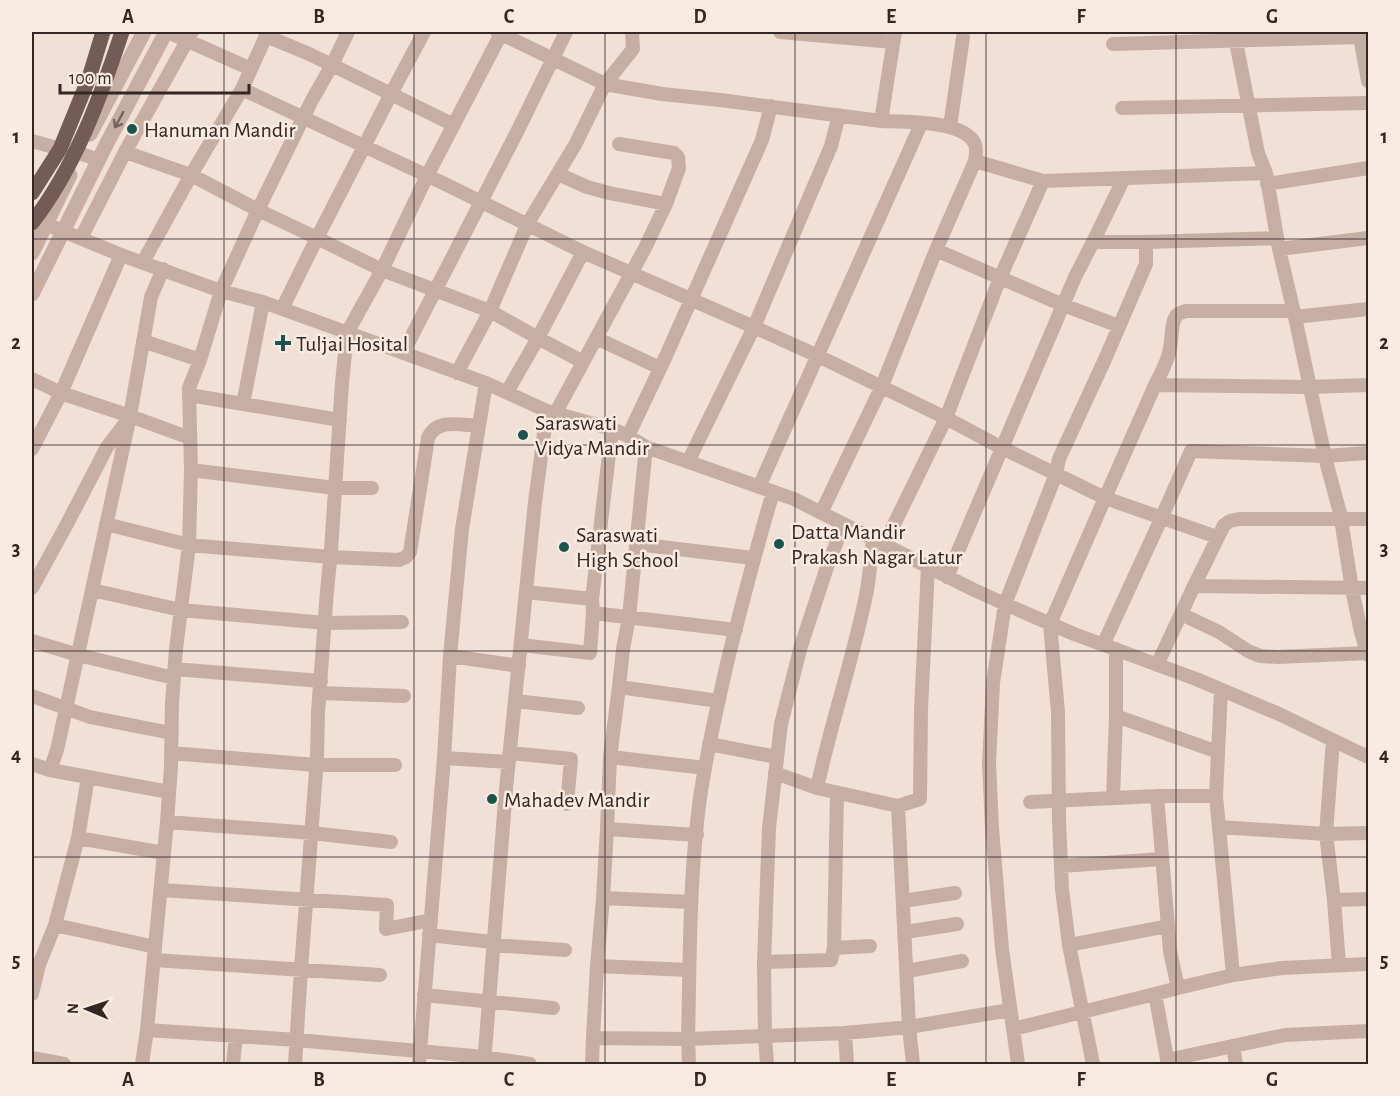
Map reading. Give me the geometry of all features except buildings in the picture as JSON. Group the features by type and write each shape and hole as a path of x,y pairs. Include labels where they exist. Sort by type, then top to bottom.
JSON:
{"main road":[{"path":"32,193 60,149 89,78 103,32"},
{"path":"36,221 78,153 105,86 122,32"}],"street":[{"path":"99,160 78,153 144,32"},
{"path":"32,294 99,160 167,32 190,36 251,69"},
{"path":"142,1065 167,822 174,674 189,544 189,388 221,291 303,117 348,32"},
{"path":"282,309 424,32"},
{"path":"295,1065 320,687 347,333 382,270 500,32 605,84 662,94 881,121 950,127 974,141 975,161 936,250 882,386 820,513"},
{"path":"403,353 566,32"},
{"path":"457,373 490,311 528,223 575,145 605,84 633,49 632,32"},
{"path":"780,32 894,37 881,121"},
{"path":"143,262 242,89 267,34 454,125"},
{"path":"1113,44 1235,36 1362,34 1368,81"},
{"path":"81,238 125,152 190,36"},
{"path":"1181,614 1219,632 1260,656 1368,654 1361,632 1341,519 1309,387 1235,36"},
{"path":"950,127 963,37"},
{"path":"242,89 528,223 583,252 882,386 1105,498 1217,537"},
{"path":"1122,108 1368,102"},
{"path":"628,436 762,140 771,106"},
{"path":"688,462 754,327 831,146 839,115"},
{"path":"759,487 921,124"},
{"path":"32,141 60,149"},
{"path":"484,1061 520,645 535,502 551,412 583,362 645,248 666,204 679,168 678,157 674,153 620,144"},
{"path":"125,152 191,175 382,270 490,311 583,362"},
{"path":"975,161 1042,181 1124,178 1266,179 1368,168"},
{"path":"558,174 609,194 666,204"},
{"path":"947,577 1075,277 1124,178"},
{"path":"817,788 878,542 946,418 1000,278 1042,181"},
{"path":"32,253 36,221 221,291 263,302 457,373 551,412 612,429 646,447 794,499 1005,604 1279,714 1368,757"},
{"path":"1093,242 1278,243 1368,238"},
{"path":"1018,1065 1002,949 989,763 993,683 1005,604 1056,474 1059,459 1146,264 1146,242"},
{"path":"936,250 1119,326"},
{"path":"507,392 583,252"},
{"path":"32,449 61,393 122,255"},
{"path":"50,770 66,709 130,417 151,297 163,269"},
{"path":"243,404 263,302"},
{"path":"1093,1065 1069,945 1062,889 1058,801 1058,712 1050,624 1166,362 1176,315 1186,311 1295,314 1368,309"},
{"path":"596,338 660,368"},
{"path":"143,341 200,360"},
{"path":"32,379 61,393 190,438"},
{"path":"419,1058 462,529 486,384"},
{"path":"1155,385 1309,387 1368,385"},
{"path":"189,395 340,420"},
{"path":"32,588 107,447 130,417"},
{"path":"106,524 189,544 330,557 399,560 410,552 431,430 442,424 479,426"},
{"path":"520,645 590,653 592,599 612,429"},
{"path":"592,1065 610,757 629,617 646,447"},
{"path":"1113,798 1116,716 1109,647 1191,451 1325,456 1368,453"},
{"path":"190,470 335,488 372,488"},
{"path":"689,1065 689,970 700,798 718,701 753,558 773,492"},
{"path":"1157,665 1224,525 1239,519 1368,519"},
{"path":"767,1065 764,962 769,828 781,724 801,646 824,573 844,524"},
{"path":"636,544 753,558"},
{"path":"775,773 817,788 898,806 920,799 921,709 928,567"},
{"path":"1194,586 1368,588"},
{"path":"92,590 182,610 325,623 402,622"},
{"path":"526,592 592,599"},
{"path":"593,614 736,630"},
{"path":"32,642 78,655 174,674 404,696"},
{"path":"450,656 519,666"},
{"path":"620,687 718,701"},
{"path":"1221,690 1216,796 1233,975"},
{"path":"32,696 90,717 171,733"},
{"path":"515,701 578,708"},
{"path":"1116,716 1218,752"},
{"path":"1333,740 1326,834 1339,965"},
{"path":"709,744 777,757"},
{"path":"171,753 316,765 395,765"},
{"path":"610,757 705,768"},
{"path":"444,758 571,759 567,804"},
{"path":"32,764 50,770 169,792"},
{"path":"32,994 39,965 55,925 78,838 88,777"},
{"path":"764,962 831,960 834,948 837,793"},
{"path":"1030,802 1157,796 1216,796"},
{"path":"1157,796 1170,951 1178,988"},
{"path":"898,806 913,1065"},
{"path":"167,822 312,833 391,842"},
{"path":"1219,827 1326,834 1368,833"},
{"path":"607,829 697,835"},
{"path":"78,838 164,853"},
{"path":"1060,866 1162,859"},
{"path":"161,890 387,905 386,929 431,920"},
{"path":"903,901 955,894"},
{"path":"603,898 692,902"},
{"path":"1334,900 1368,898"},
{"path":"905,932 957,924"},
{"path":"55,925 155,954 380,975"},
{"path":"1069,945 1168,926"},
{"path":"429,935 493,944 565,950"},
{"path":"834,948 870,946"},
{"path":"907,971 962,962"},
{"path":"1013,1029 1233,975 1282,968 1368,964"},
{"path":"597,966 689,970"},
{"path":"1155,994 1168,1062 1285,1035 1368,1031"},
{"path":"424,995 553,1008"},
{"path":"593,1038 688,1039 845,1033 909,1027 1010,1010"},
{"path":"147,1030 297,1040 419,1058 530,1065"},
{"path":"845,1033 847,1065"},
{"path":"233,1065 236,1036"},
{"path":"1233,1046 1236,1065"},
{"path":"32,1058 64,1065"}],"place":[{"name":"Hanuman Mandir","path":"132,129"},
{"name":"Tuljai Hosital","path":"283,343"},
{"name":"Saraswati Vidya Mandir","path":"523,435"},
{"name":"Datta Mandir Prakash Nagar Latur","path":"779,544"},
{"name":"Saraswati High School","path":"564,547"},
{"name":"Mahadev Mandir","path":"492,799"}]}
